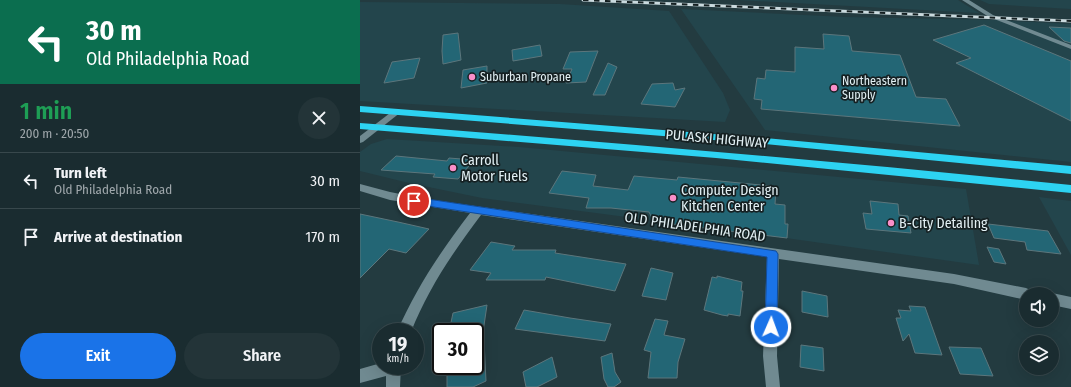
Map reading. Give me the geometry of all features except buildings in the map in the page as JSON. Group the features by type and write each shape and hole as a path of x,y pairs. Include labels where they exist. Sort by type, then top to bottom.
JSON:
{"highway":[{"name":"PULASKI HIGHWAY","path":"360,109 780,142 1071,170"},
{"name":"PULASKI HIGHWAY","path":"360,126 551,140 781,160 1071,189"}],"street":[{"path":"965,0 991,16 1071,48"},
{"path":"360,140 397,112"},
{"name":"OLD PHILADELPHIA ROAD","path":"360,187 390,196 478,211 954,280 1019,293"},
{"path":"408,323 424,286 438,264 478,211"},
{"path":"773,254 770,356 773,387"},
{"path":"1059,300 1071,303"},
{"path":"360,376 372,372"},
{"path":"393,387 394,375"}],"shaded area":[{"path":"738,0 958,0 979,13"},
{"path":"980,0 1071,0 1071,9 989,4"},
{"path":"360,2 560,4 669,11 723,93 730,110 725,122 360,101"},
{"path":"681,9 845,17 994,20 1071,24 1071,162 765,130"},
{"path":"387,139 519,147 966,189 979,265 482,198 360,171 360,152 371,144"},
{"path":"1039,197 1071,201 1071,255"}],"railway":[{"path":"583,0 1071,21"}],"place":[{"name":"Suburban Propane","path":"472,77"},
{"name":"Northeastern Supply","path":"834,88"},
{"name":"Carroll Motor Fuels","path":"453,168"},
{"name":"Computer Design Kitchen Center","path":"673,198"},
{"name":"B-City Detailing","path":"891,223"}],"route":[{"path":"414,201 773,254 771,327"}]}
